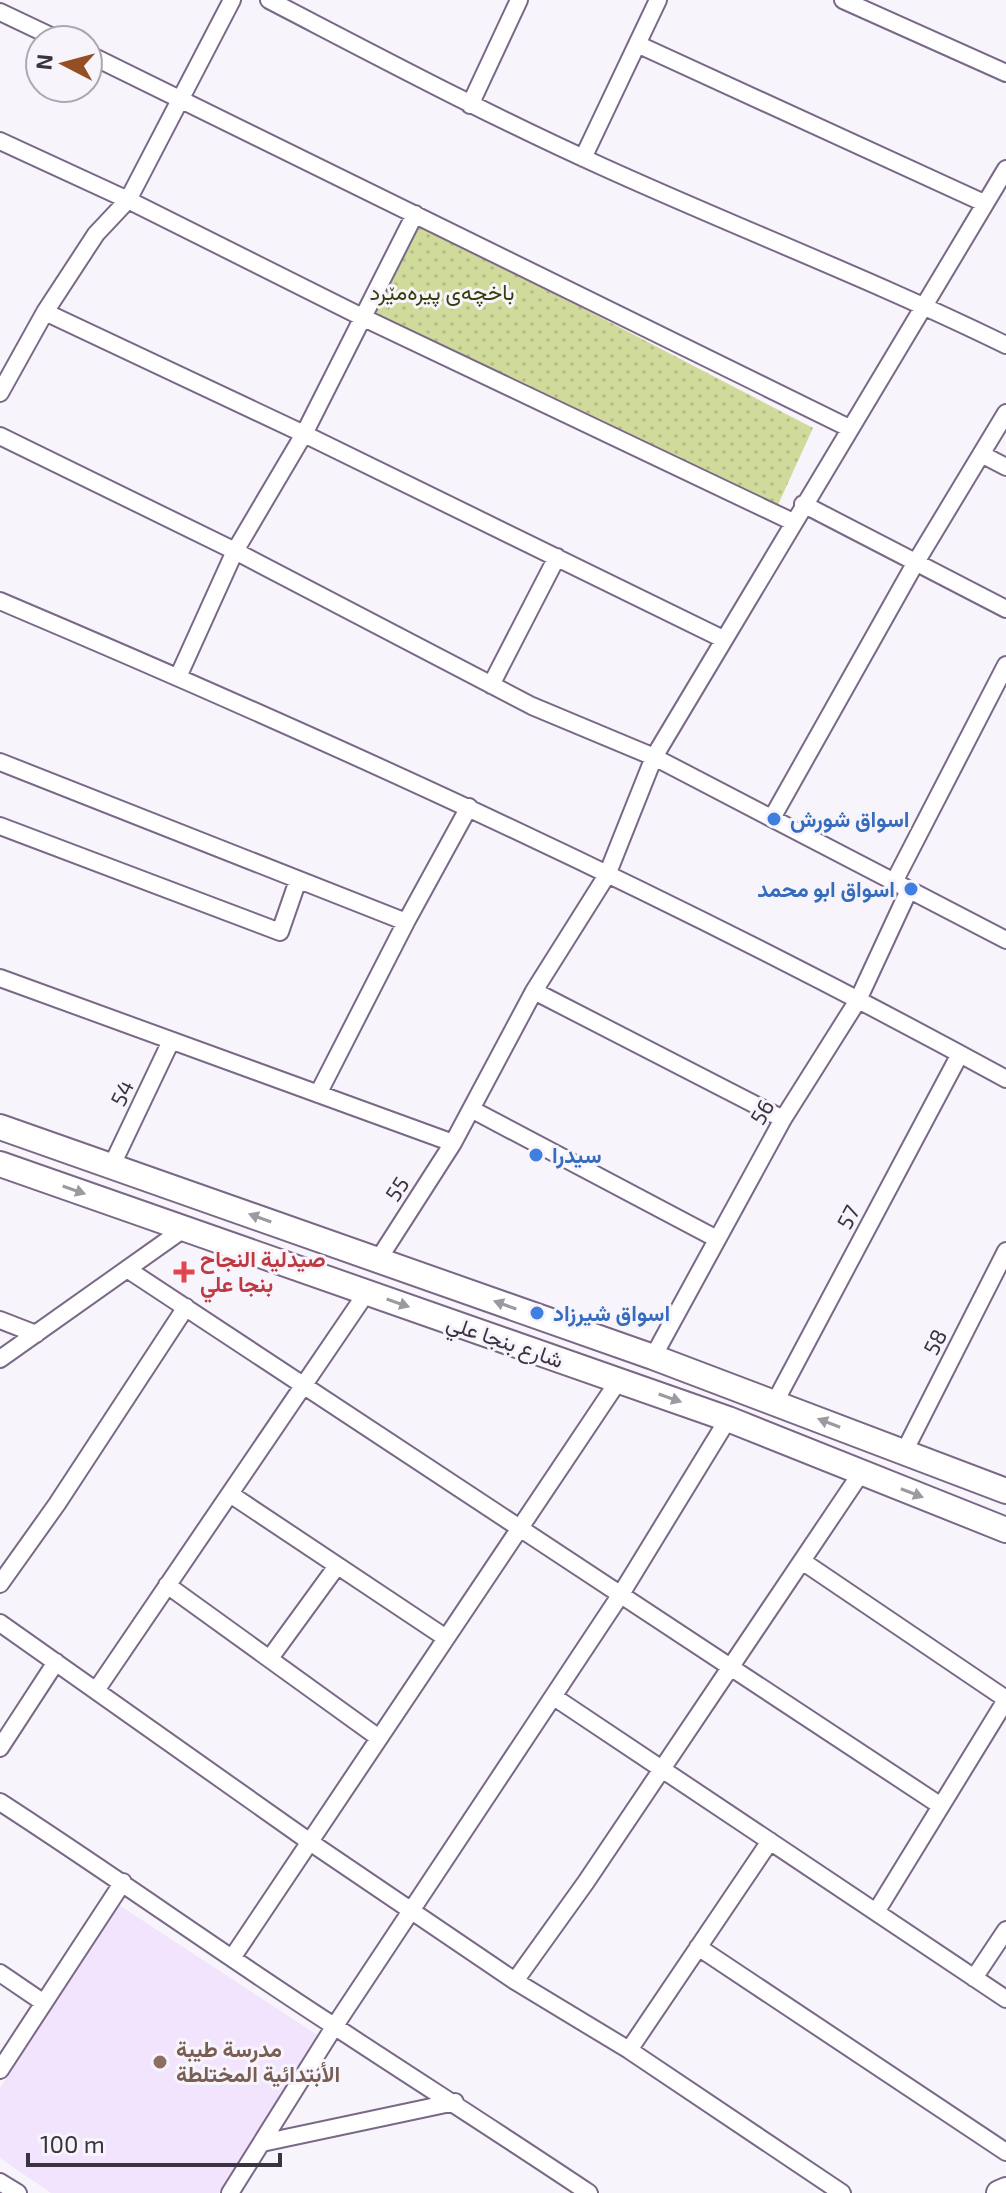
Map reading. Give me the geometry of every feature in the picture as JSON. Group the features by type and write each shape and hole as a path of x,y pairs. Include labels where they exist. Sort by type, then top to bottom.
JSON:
{"main road":[{"name":"شارع بنجا علي","path":"0,1127 653,1357 1006,1491"},
{"name":"شارع بنجا علي","path":"0,1164 728,1419 1006,1530"},
{"path":"442,1318 452,1286"},
{"path":"999,2193 1006,2190"}],"street":[{"path":"0,393 45,312 96,234 128,200 232,0"},
{"path":"269,0 470,105 583,158 923,304 1006,345"},
{"path":"470,105 519,0"},
{"path":"583,158 658,0"},
{"path":"843,0 1006,73"},
{"path":"0,12 25,24"},
{"path":"637,44 994,198"},
{"path":"104,62 849,428"},
{"path":"0,141 793,522"},
{"name":"55","path":"378,1260 453,1143 534,991 607,875 654,757 923,304 994,198 1006,169"},
{"path":"178,677 235,551 304,434 415,214"},
{"path":"45,312 304,434 723,639"},
{"path":"772,818 916,562 1006,413"},
{"path":"0,436 235,551 532,706 654,757 1006,940"},
{"path":"981,454 1006,467"},
{"path":"803,504 1006,609"},
{"path":"491,685 557,557"},
{"path":"0,601 469,807 858,1000 1006,1079"},
{"name":"56","path":"653,1357 783,1119 858,1000 902,886 1006,665"},
{"path":"0,762 406,922"},
{"path":"318,1094 469,807"},
{"path":"0,826 280,932 298,880"},
{"path":"0,978 453,1143"},
{"path":"534,991 783,1119"},
{"name":"54","path":"112,1165 171,1041"},
{"name":"57","path":"775,1402 960,1054"},
{"path":"471,1109 717,1239"},
{"path":"0,1359 185,1228"},
{"name":"58","path":"904,1452 1006,1251"},
{"path":"127,1269 941,1806"},
{"path":"97,1689 367,1292"},
{"path":"0,1584 57,1504 186,1307"},
{"path":"0,1320 36,1334"},
{"path":"232,1958 619,1380"},
{"path":"230,2193 334,2027 621,1594 728,1419"},
{"path":"515,1981 861,1473"},
{"path":"230,1494 446,1638"},
{"path":"802,1561 1006,1699 876,1912"},
{"path":"270,1658 337,1566"},
{"path":"167,1585 379,1738"},
{"path":"0,1623 310,1842 515,1981 629,2050 842,2193"},
{"path":"0,1748 56,1662"},
{"path":"554,1697 1006,1999"},
{"path":"0,1802 334,2027 455,2102 589,2193"},
{"path":"629,2050 770,1841"},
{"path":"0,2070 123,1882"},
{"path":"974,1978 1006,1930"},
{"path":"698,1947 1006,2152"},
{"path":"0,1973 44,2003"},
{"path":"262,2143 455,2102"},
{"path":"0,2182 18,2193"}],"shaded area":[{"name":"مدرسة طيبة الأبتدائية المختلطة","path":"119,1905 319,2036 219,2193 51,2193 0,2158 0,2088"}],"green space":[{"name":"باخچەی پیرەمێرد","path":"419,223 813,428 777,507 375,315"}],"place":[{"name":"اسواق شورش","path":"774,819"},
{"name":"اسواق ابو محمد","path":"911,889"},
{"name":"سيدرا","path":"536,1155"},
{"name":"صيدلية النجاح بنجا علي","path":"184,1272"},
{"name":"اسواق شيرزاد","path":"537,1313"},
{"name":"مدرسة طيبة الأبتدائية المختلطة","path":"160,2062"}]}
